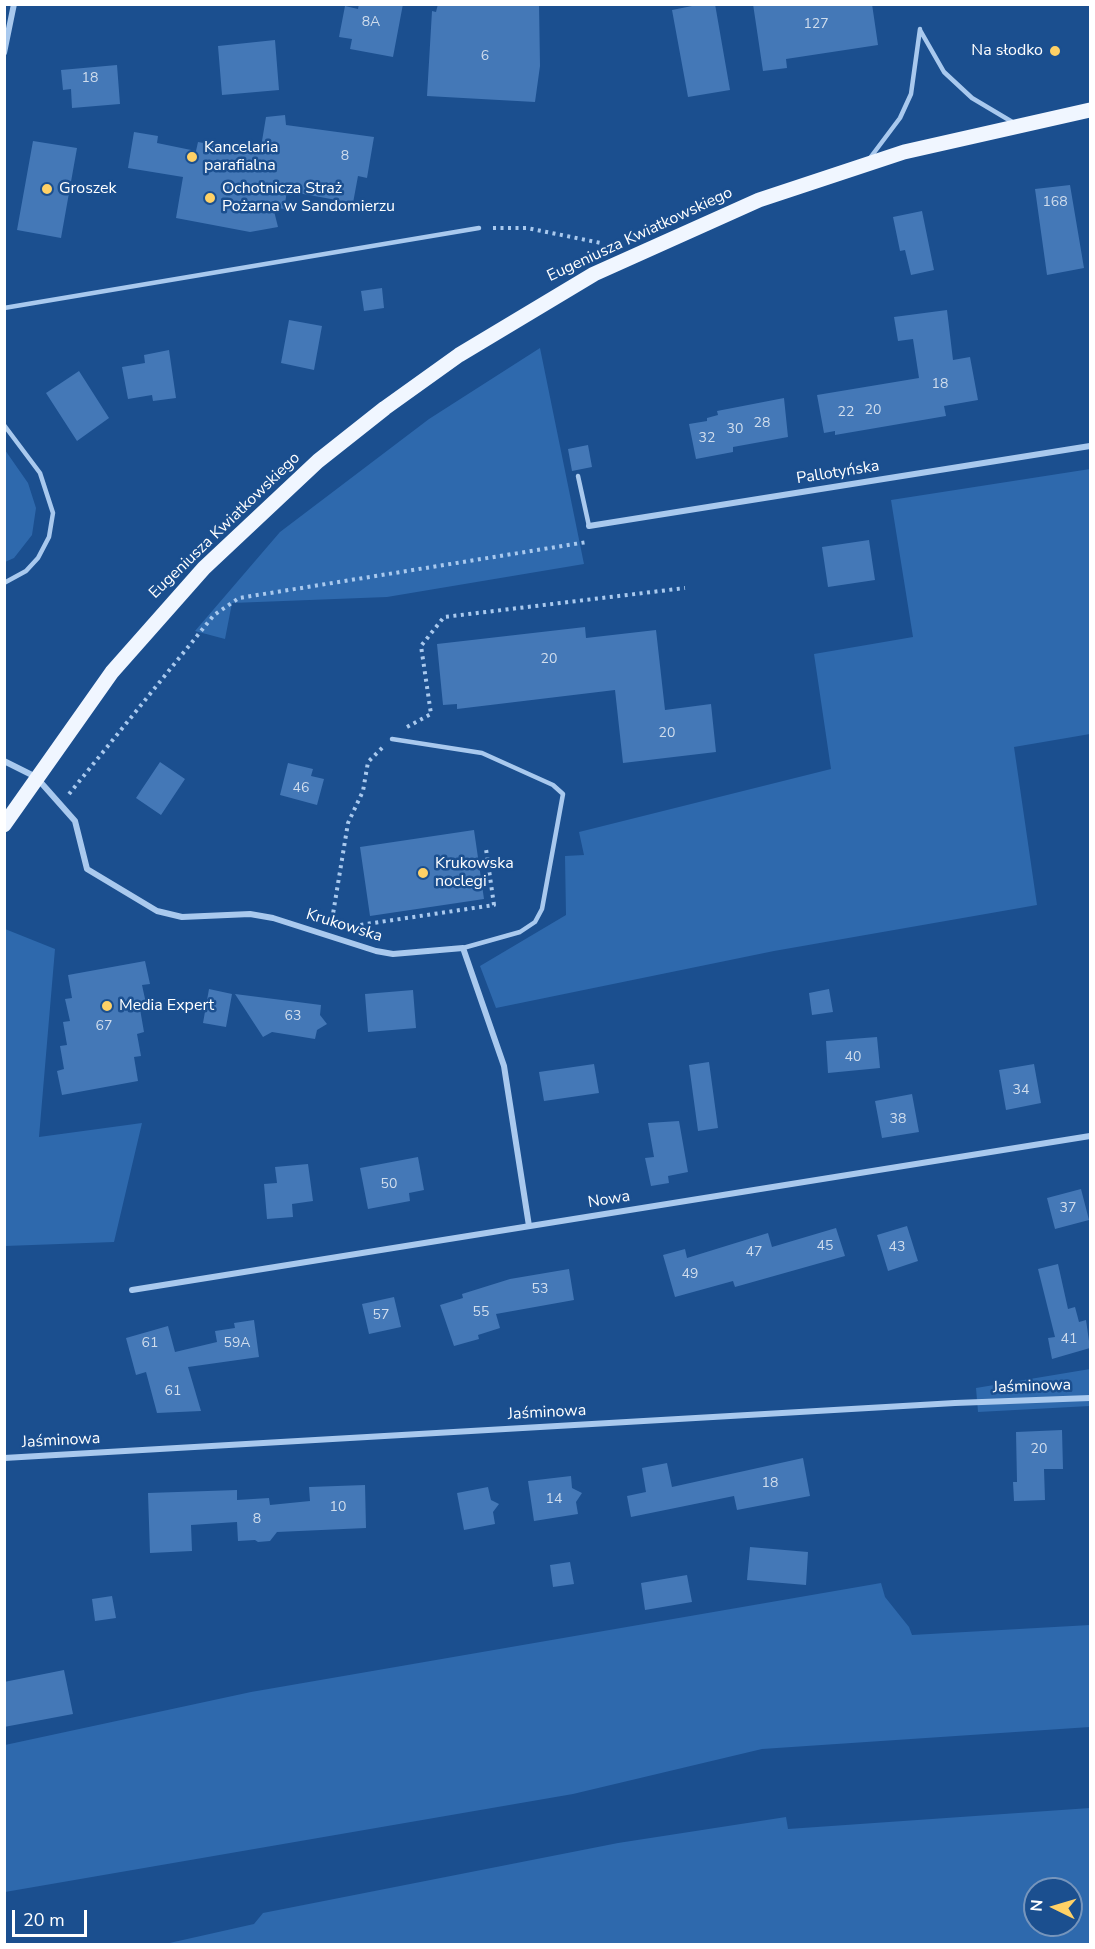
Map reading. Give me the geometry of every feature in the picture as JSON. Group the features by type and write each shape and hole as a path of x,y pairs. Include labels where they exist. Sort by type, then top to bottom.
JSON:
{"main road":[{"name":"Eugeniusza Kwiatkowskiego","path":"4,825 112,672 191,582 287,488 385,408 491,334 602,270 742,207 866,163 951,140 1090,110"},
{"name":"Eugeniusza Kwiatkowskiego","path":"1067,116 1090,116"}],"street":[{"path":"4,53 14,4"},
{"name":"Pallotyńska","path":"589,526 1090,446"},
{"name":"Krukowska","path":"4,760 36,777 75,821 87,869 157,911 182,917 250,914 273,918 393,954 463,948"},
{"path":"463,948 504,1066 529,1226"},
{"name":"Nowa","path":"132,1290 1090,1136"},
{"name":"Jaśminowa","path":"4,1458 955,1403 1090,1398"}],"lane":[{"path":"866,163 900,118 910,94 920,29 944,72 972,98 1019,125"},
{"path":"4,308 479,228"},
{"path":"4,425 40,473 53,513 49,537 38,558 26,572 4,583"},
{"path":"578,476 589,526"},
{"path":"392,739 482,753 553,785 563,794 542,909 535,922 520,932 463,948"}],"path":[{"path":"479,228 527,228 601,243"},
{"path":"59,802 82,780 214,615 239,598 588,542"},
{"path":"329,936 348,824 363,791 368,762 392,739 415,722 431,714 421,646 444,617 685,588"},
{"path":"331,928 494,905 486,849"}],"shaded area":[{"path":"540,348 584,564 387,597 232,603 225,639 195,631 280,532 429,419"},
{"path":"5,450 28,483 36,508 32,535 14,558 5,562"},
{"path":"1090,469 1090,734 1014,747 1037,905 774,951 496,1008 480,966 566,915 565,856 584,855 579,832 831,769 814,654 913,637 891,500"},
{"path":"5,929 55,949 39,1137 142,1123 114,1242 5,1246"},
{"path":"1090,1369 1090,1406 978,1412 976,1388"},
{"path":"881,1583 885,1597 909,1627 912,1635 1090,1625 1090,1727 762,1749 573,1794 5,1892 5,1745 251,1692"},
{"path":"1090,1808 1090,1944 165,1944 254,1924 263,1913 618,1843 786,1817 788,1829"}],"building":[{"path":"359,4 403,4 393,57 350,49 352,39 339,37 345,6 358,9"},
{"path":"438,4 539,4 540,66 535,102 427,96 432,11 436,12"},
{"path":"715,4 730,90 688,97 672,10"},
{"path":"753,4 872,4 878,45 786,59 787,68 763,71"},
{"path":"275,40 279,90 222,95 218,46"},
{"path":"117,65 120,104 72,108 71,89 63,90 61,70"},
{"path":"285,115 286,125 374,137 367,178 358,176 353,203 287,191 284,209 273,207 278,227 250,232 176,218 183,177 128,168 134,132 158,136 157,143 196,151 198,142 260,153 266,117"},
{"name":"Groszek","path":"33,141 77,148 61,238 17,230"},
{"path":"1070,185 1084,268 1047,275 1035,189"},
{"path":"922,211 934,270 911,275 905,250 900,251 893,217"},
{"path":"382,288 384,308 364,311 361,291"},
{"path":"947,310 953,360 970,357 978,400 944,406 946,416 835,435 835,431 824,433 817,395 919,378 913,339 898,341 894,317"},
{"path":"289,320 322,326 314,370 281,363"},
{"path":"169,350 176,398 153,401 152,395 128,399 122,367 145,363 144,355"},
{"path":"79,371 109,418 77,441 46,393"},
{"path":"784,398 788,437 733,447 733,452 696,459 689,424 707,421 707,418 718,415 717,411"},
{"path":"588,445 592,467 572,471 568,449"},
{"path":"869,540 875,580 828,587 822,547"},
{"path":"585,627 586,638 656,630 665,710 711,704 716,752 623,763 615,690 457,709 457,704 443,705 437,644"},
{"path":"160,762 185,779 161,815 136,798"},
{"path":"288,763 313,769 311,776 324,779 317,805 280,795"},
{"path":"474,830 484,899 370,916 360,847"},
{"path":"145,961 150,984 142,985 147,1008 140,1009 144,1032 137,1034 141,1056 134,1057 138,1081 62,1095 57,1071 64,1069 60,1046 67,1045 63,1022 70,1021 65,999 72,998 68,975"},
{"path":"209,989 232,994 226,1027 203,1023"},
{"path":"829,989 833,1012 812,1015 809,993"},
{"path":"413,990 416,1028 368,1032 365,994"},
{"path":"235,994 321,1005 320,1015 327,1024 317,1030 315,1039 272,1032 263,1037"},
{"path":"877,1037 880,1068 828,1073 826,1041"},
{"path":"709,1062 718,1128 698,1131 689,1065"},
{"path":"594,1064 599,1093 544,1101 539,1072"},
{"path":"1034,1064 1041,1103 1006,1110 999,1070"},
{"path":"912,1094 919,1132 882,1138 875,1101"},
{"path":"679,1121 688,1172 668,1176 669,1183 651,1186 645,1158 654,1157 648,1123"},
{"path":"418,1157 424,1190 409,1193 410,1201 368,1209 360,1168"},
{"path":"308,1164 313,1201 292,1204 293,1217 267,1219 264,1184 277,1183 275,1167"},
{"path":"1081,1189 1089,1220 1055,1229 1047,1198"},
{"path":"907,1226 918,1261 888,1271 877,1235"},
{"path":"836,1228 845,1256 735,1287 733,1281 675,1297 663,1255 685,1249 687,1258 768,1233 772,1247"},
{"path":"1058,1264 1068,1309 1075,1307 1079,1322 1086,1320 1090,1348 1052,1359 1048,1338 1055,1337 1038,1269"},
{"path":"569,1269 574,1300 496,1314 500,1328 478,1335 479,1339 454,1346 440,1305 463,1298 462,1294 510,1279"},
{"path":"394,1297 401,1327 369,1334 362,1304"},
{"path":"254,1320 259,1357 188,1367 201,1411 157,1413 146,1372 136,1375 126,1338 168,1326 175,1352 217,1342 215,1331 235,1328 234,1323"},
{"path":"1062,1430 1063,1469 1044,1469 1045,1500 1014,1501 1013,1482 1017,1482 1016,1432"},
{"path":"803,1458 810,1496 737,1510 734,1496 631,1517 627,1496 646,1492 642,1468 667,1463 672,1487"},
{"path":"571,1476 572,1488 582,1493 576,1502 578,1514 534,1521 528,1481"},
{"path":"365,1485 366,1528 277,1532 270,1541 258,1542 255,1540 238,1541 237,1522 191,1525 192,1551 150,1553 148,1493 237,1490 237,1500 269,1498 270,1505 310,1501 309,1487"},
{"path":"488,1487 491,1500 499,1504 493,1512 495,1524 464,1530 457,1493"},
{"path":"750,1547 808,1552 806,1585 747,1580"},
{"path":"570,1562 574,1584 553,1587 550,1565"},
{"path":"687,1575 692,1602 645,1610 641,1583"},
{"path":"112,1596 116,1618 95,1621 92,1599"},
{"path":"64,1670 73,1714 4,1727 4,1682"}],"place":[{"name":"Na słodko","path":"1055,51"},
{"name":"Kancelaria parafialna","path":"192,157"},
{"name":"Groszek","path":"47,189"},
{"name":"Ochotnicza Straż Pożarna w Sandomierzu","path":"210,198"},
{"name":"Krukowska noclegi","path":"423,873"},
{"name":"Media Expert","path":"107,1006"}]}
